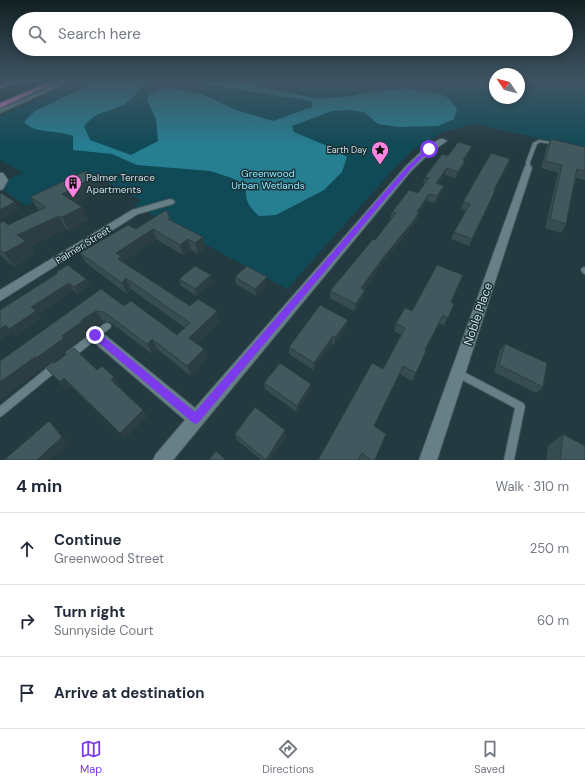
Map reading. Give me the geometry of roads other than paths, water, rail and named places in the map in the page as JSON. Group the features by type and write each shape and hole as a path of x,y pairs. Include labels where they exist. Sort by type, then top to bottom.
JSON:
{"street":[{"path":"0,111 17,103"},
{"path":"162,460 409,168 429,149 443,141"},
{"name":"Noble Place","path":"428,460 528,168"},
{"name":"Palmer Street","path":"0,296 136,212 170,202"},
{"path":"101,330 196,419"}],"lane":[{"path":"528,168 528,162 535,143 539,141 562,146"},
{"path":"0,412 101,330"},
{"path":"458,372 520,406 508,460"}],"place":[{"name":"Earth Day","path":"380,165"},
{"name":"Palmer Terrace Apartments","path":"73,198"}],"park label":[{"name":"Greenwood Urban Wetlands","path":"268,178"}]}
